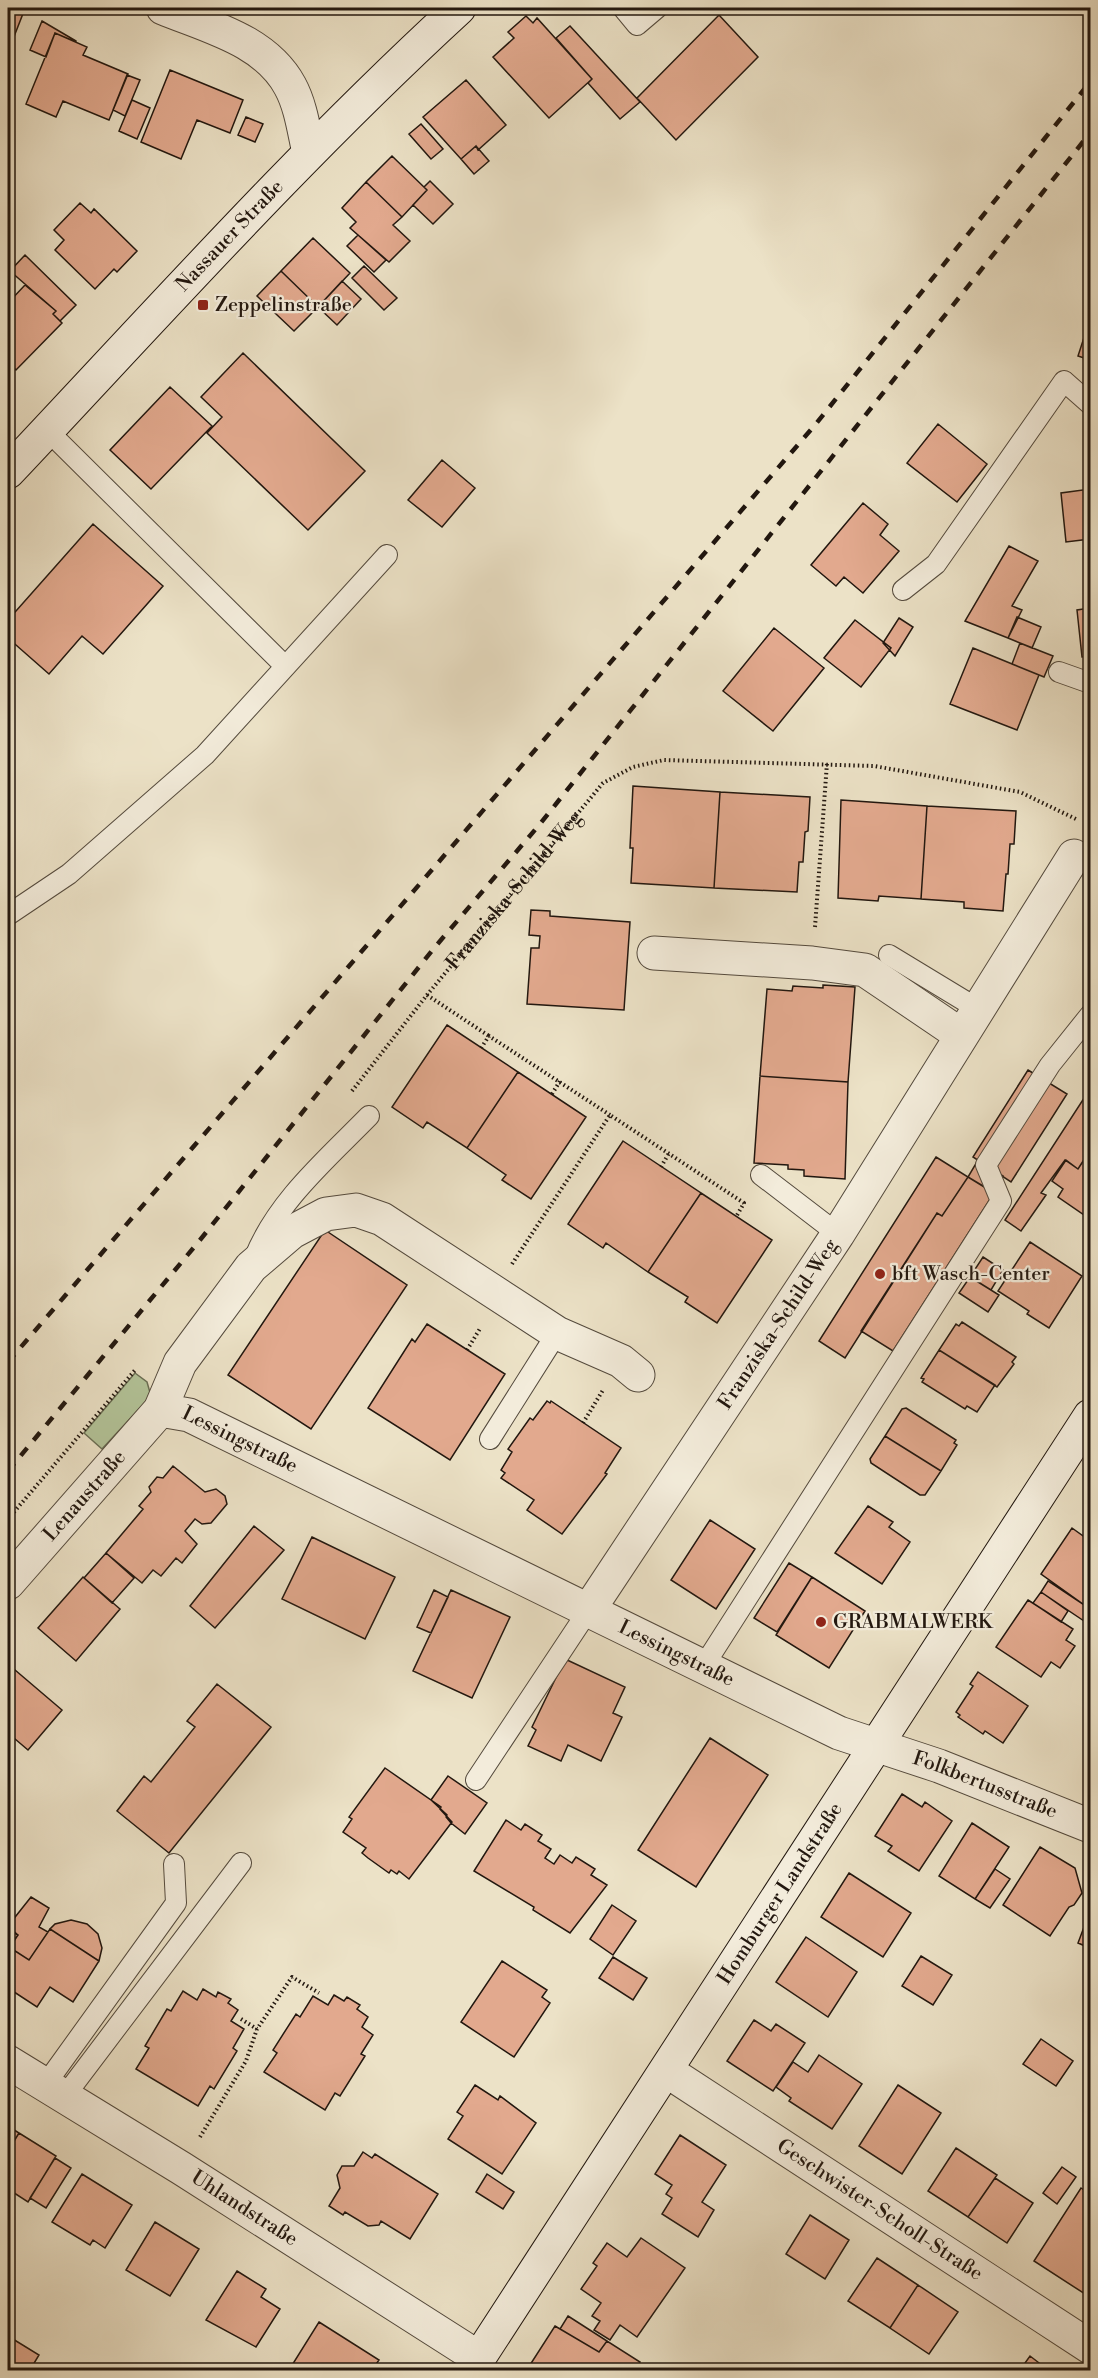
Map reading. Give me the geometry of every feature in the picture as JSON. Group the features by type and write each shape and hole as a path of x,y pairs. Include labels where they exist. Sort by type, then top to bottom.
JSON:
{"street":[{"path":"163,8 252,45 277,66 291,87 301,116 309,153"},
{"name":"Nassauer Straße","path":"8,472 309,153 379,81 459,8"},
{"name":"Franziska-Schild-Weg","path":"588,1611 838,1234 1074,856"},
{"path":"654,953 812,963 865,970 969,1022"},
{"name":"Lessingstraße","path":"638,1375 621,1361 557,1333 382,1219 356,1210 326,1214 292,1232 251,1267 180,1363 160,1410 189,1415 838,1733 877,1746"},
{"name":"Lenaustraße","path":"8,1583 160,1410"},
{"name":"Homburger Landstraße","path":"475,2364 1090,1416"},
{"name":"Folkbertusstraße","path":"877,1746 939,1766 1090,1826"},
{"name":"Uhlandstraße","path":"8,2062 181,2168 475,2364"},
{"name":"Geschwister-Scholl-Straße","path":"667,2071 1090,2348"}],"lane":[{"path":"623,8 637,25 657,8"},
{"path":"903,590 936,564 1064,381 1090,404"},
{"path":"47,430 285,666"},
{"path":"8,915 69,874 205,755 387,555"},
{"path":"1059,672 1090,683"},
{"path":"890,955 969,1022"},
{"path":"703,1667 1001,1201 986,1165 1050,1065 1090,1015"},
{"path":"251,1267 264,1233 311,1175 369,1116"},
{"path":"761,1176 838,1234"},
{"path":"490,1439 557,1333"},
{"path":"476,1780 588,1611"},
{"path":"54,2091 242,1863"},
{"path":"54,2091 176,1903 174,1864"}],"path":[{"name":"Franziska-Schild-Weg","path":"347,1097 427,994 603,783 633,766 664,760 874,766 1020,792 1081,821"},
{"path":"812,963 828,764"},
{"path":"427,994 744,1203 736,1216"},
{"path":"481,1048 489,1036"},
{"path":"552,1094 560,1081"},
{"path":"494,1292 610,1115"},
{"path":"661,1167 669,1153"},
{"path":"8,1519 137,1368 147,1366"},
{"path":"181,2168 246,2061 257,2029 292,1977 319,1993"},
{"path":"241,2019 257,2029"}],"green space":[{"path":"135,1373 147,1382 151,1396 102,1449 84,1433"}],"building":[{"path":"8,8 24,11 8,52"},
{"path":"719,15 758,57 676,140 637,98"},
{"path":"526,16 533,23 537,18 592,79 549,118 493,57 514,38 508,32"},
{"path":"42,21 76,42 55,33 46,57 30,50"},
{"path":"570,26 640,102 620,119 588,83 592,79 556,38"},
{"path":"55,33 87,47 83,55 128,74 109,120 63,101 56,117 26,104"},
{"path":"170,70 243,100 230,133 197,120 181,159 141,142"},
{"path":"127,75 140,80 125,116 113,110"},
{"path":"466,80 506,125 478,150 476,146 461,159 423,117"},
{"path":"132,100 150,108 137,139 119,131"},
{"path":"246,117 263,124 255,142 238,135"},
{"path":"421,124 443,149 431,159 409,134"},
{"path":"476,146 489,161 474,174 461,159"},
{"path":"392,156 427,190 402,217 366,182"},
{"path":"430,181 453,204 433,224 413,205 427,190 424,187"},
{"path":"366,182 402,217 393,225 410,241 389,262 350,228 356,222 342,208"},
{"path":"80,203 91,213 94,209 137,251 117,272 114,269 95,289 55,250 64,240 54,230"},
{"path":"358,235 386,260 374,272 347,246"},
{"path":"313,238 350,273 318,307 281,271"},
{"path":"25,255 76,305 60,321 53,314 56,311 10,271"},
{"path":"364,266 397,298 384,310 352,278"},
{"path":"281,271 318,307 294,331 257,296"},
{"path":"342,281 361,299 337,325 318,307"},
{"path":"25,285 56,311 53,314 62,323 16,370 8,362 8,303"},
{"path":"1090,319 1090,360 1078,356"},
{"path":"243,353 365,471 308,530 207,433 222,417 201,397"},
{"path":"170,387 212,426 151,489 110,450"},
{"path":"938,424 987,464 957,502 907,463"},
{"path":"442,460 475,488 442,527 408,500"},
{"path":"1090,489 1090,539 1066,542 1061,493"},
{"path":"863,503 888,524 880,535 899,551 863,593 844,577 836,586 811,565"},
{"path":"93,524 163,586 103,654 82,636 49,674 8,638 8,620"},
{"path":"1009,546 1038,561 1012,606 1022,610 1008,638 965,621"},
{"path":"1090,608 1090,656 1082,657 1077,610"},
{"path":"1017,617 1041,627 1032,648 1008,638"},
{"path":"899,618 913,627 895,656 883,643"},
{"path":"855,620 891,648 861,687 824,658"},
{"path":"774,628 824,668 773,731 723,691"},
{"path":"1020,643 1053,656 1044,677 1012,664"},
{"path":"973,648 1039,675 1017,730 950,704"},
{"path":"633,786 720,792 714,888 631,883"},
{"path":"720,792 810,797 808,831 805,832 803,862 799,862 797,892 714,888"},
{"path":"841,800 927,806 921,899 879,896 878,901 838,898"},
{"path":"927,806 1016,811 1014,844 1010,844 1003,911 964,908 964,902 921,899"},
{"path":"531,910 550,911 550,916 630,922 624,1010 527,1004 531,948 539,948 540,936 529,935"},
{"path":"823,985 855,987 848,1082 760,1076 767,989 792,991 793,986 823,988"},
{"path":"447,1025 518,1072 467,1148 427,1122 423,1128 392,1107"},
{"path":"1028,1070 1067,1094 1011,1182 973,1157"},
{"path":"518,1072 586,1117 531,1199 502,1180 506,1175 467,1148"},
{"path":"760,1076 848,1082 845,1179 804,1176 804,1170 788,1169 788,1165 754,1163"},
{"path":"1088,1092 1090,1093 1090,1151 1078,1169 1065,1160 1041,1193 1046,1195 1021,1231 1005,1220"},
{"path":"623,1141 701,1193 648,1272 606,1243 603,1248 568,1224"},
{"path":"1090,1150 1090,1219 1058,1197 1063,1189 1052,1181 1066,1160 1078,1169"},
{"name":"bft Wasch-Center","path":"936,1157 968,1177 942,1216 937,1213 845,1358 819,1341"},
{"path":"978,1160 1003,1176 993,1192 968,1177"},
{"path":"968,1177 994,1193 893,1351 861,1331 937,1213 942,1216"},
{"path":"701,1193 772,1240 717,1323 685,1302 688,1297 648,1272"},
{"path":"325,1230 407,1285 311,1429 228,1375"},
{"path":"1030,1242 1082,1276 1049,1328 1027,1314 1029,1311 998,1291"},
{"path":"983,1257 1003,1270 991,1290 970,1277"},
{"path":"970,1277 999,1295 988,1312 959,1293"},
{"path":"962,1322 1016,1357 1012,1362 1014,1364 997,1387 939,1350 956,1324 959,1326"},
{"path":"427,1324 505,1374 450,1460 368,1408 412,1339 415,1342"},
{"path":"939,1350 995,1385 977,1412 967,1406 965,1409 922,1382 924,1379 921,1378"},
{"path":"547,1401 550,1403 551,1401 621,1448 605,1473 607,1474 562,1534 527,1510 534,1500 501,1478 505,1473 501,1470 512,1452 508,1449 530,1418 533,1420"},
{"path":"906,1408 956,1440 954,1443 957,1445 941,1471 885,1436 902,1409"},
{"path":"885,1436 941,1471 925,1495 920,1495 871,1463 870,1459"},
{"path":"173,1466 205,1492 216,1489 225,1496 227,1504 211,1523 202,1524 195,1519 185,1531 197,1544 182,1563 176,1558 161,1576 153,1570 142,1583 106,1553 143,1509 139,1506 151,1492 149,1487 157,1477 163,1478"},
{"path":"868,1506 893,1522 889,1527 910,1542 882,1584 835,1553"},
{"path":"710,1520 755,1549 716,1609 671,1580"},
{"path":"254,1526 284,1550 215,1628 190,1606"},
{"path":"1072,1528 1090,1541 1090,1609 1041,1574"},
{"path":"312,1537 395,1577 365,1639 282,1599"},
{"path":"106,1553 134,1578 112,1603 84,1578"},
{"path":"789,1563 812,1577 777,1632 754,1618"},
{"path":"83,1577 120,1609 76,1661 38,1628"},
{"name":"GRABMALWERK","path":"812,1577 865,1611 829,1668 776,1635"},
{"path":"1048,1581 1090,1609 1084,1621 1041,1592"},
{"path":"434,1590 448,1597 431,1633 417,1627"},
{"path":"451,1590 510,1617 472,1698 413,1671"},
{"path":"1041,1592 1068,1611 1061,1622 1033,1603"},
{"path":"1028,1600 1073,1629 1066,1640 1075,1646 1060,1668 1051,1662 1041,1677 996,1647"},
{"path":"565,1659 625,1687 613,1713 622,1717 601,1761 568,1745 561,1761 528,1746 536,1730 532,1727"},
{"path":"8,1664 62,1710 28,1750 8,1733"},
{"path":"978,1672 1028,1706 1003,1743 985,1731 983,1734 958,1717 960,1715 956,1712 973,1686 970,1684"},
{"path":"217,1684 271,1727 169,1853 117,1811 144,1776 151,1782 195,1727 187,1721"},
{"path":"710,1738 768,1775 696,1887 638,1850"},
{"path":"385,1768 441,1807 440,1809 452,1822 409,1879 399,1871 397,1874 391,1870 389,1873 362,1853 366,1848 343,1832 352,1819 349,1817"},
{"path":"448,1776 487,1803 465,1834 451,1823 447,1815 431,1800"},
{"path":"902,1794 922,1807 925,1802 952,1821 919,1871 888,1851 892,1846 875,1836"},
{"path":"506,1820 521,1830 525,1824 542,1835 538,1841 551,1849 545,1858 554,1864 560,1855 572,1863 576,1857 595,1869 591,1875 607,1885 570,1933 533,1910 534,1907 474,1871"},
{"path":"972,1823 1009,1847 975,1899 939,1876"},
{"path":"1040,1847 1075,1868 1082,1893 1074,1905 1069,1907 1050,1936 1003,1905"},
{"path":"995,1869 1010,1879 990,1908 975,1899"},
{"path":"849,1873 911,1913 883,1957 821,1917"},
{"path":"31,1897 49,1908 39,1927 48,1932 29,1960 9,1947 18,1935 8,1926"},
{"path":"612,1905 636,1921 613,1955 590,1939"},
{"path":"1090,1911 1090,1948 1078,1943"},
{"path":"71,1920 87,1924 98,1934 102,1948 99,1961 50,1929 55,1924"},
{"path":"8,1929 18,1935 8,1950"},
{"path":"50,1929 99,1961 73,2002 50,1987 37,2007 8,1988 8,1950 9,1947 29,1960"},
{"path":"806,1937 857,1972 828,2017 776,1982"},
{"path":"921,1956 952,1975 933,2005 902,1986"},
{"path":"613,1957 647,1978 633,2000 599,1978"},
{"path":"502,1961 547,1990 542,1997 550,2003 514,2057 461,2022"},
{"path":"203,1989 216,1997 218,1992 231,1999 228,2003 238,2010 231,2021 244,2029 233,2048 237,2051 214,2089 210,2086 198,2106 136,2069 149,2048 145,2046 167,2009 171,2011 183,1991 197,2000"},
{"path":"334,1995 344,2001 347,1997 360,2005 357,2009 368,2017 362,2027 373,2035 361,2054 365,2056 340,2096 335,2093 325,2110 264,2072 277,2053 273,2050 296,2014 300,2017 313,1996 328,2005"},
{"path":"754,2020 771,2031 776,2024 805,2043 773,2091 727,2061"},
{"path":"1041,2039 1073,2061 1056,2086 1023,2064"},
{"path":"819,2055 862,2084 832,2129 789,2101 791,2098 776,2087 793,2062 808,2072"},
{"path":"475,2085 498,2100 500,2096 536,2123 502,2174 448,2139 463,2116 457,2112"},
{"path":"898,2085 941,2113 902,2174 859,2146"},
{"path":"8,2126 19,2133 8,2151"},
{"path":"19,2133 56,2156 28,2202 8,2189 8,2151"},
{"path":"680,2135 726,2165 702,2202 714,2210 698,2237 662,2214 672,2198 666,2194 672,2185 655,2174"},
{"path":"956,2148 997,2175 968,2217 928,2191"},
{"path":"363,2152 372,2158 375,2154 438,2194 410,2239 381,2221 379,2225 368,2226 345,2212 343,2215 329,2206 340,2188 337,2175 342,2166 354,2166"},
{"path":"55,2158 71,2168 46,2208 30,2198"},
{"path":"1062,2167 1076,2177 1057,2204 1043,2193"},
{"path":"82,2174 132,2205 105,2248 93,2240 90,2245 52,2222"},
{"path":"487,2174 514,2192 503,2209 476,2192"},
{"path":"995,2178 1033,2203 1007,2243 968,2217"},
{"path":"1081,2188 1090,2194 1090,2286 1085,2294 1034,2261"},
{"path":"810,2215 849,2240 825,2279 786,2254"},
{"path":"155,2222 199,2249 170,2296 126,2270"},
{"path":"641,2238 685,2268 637,2337 620,2325 610,2340 594,2330 600,2321 592,2316 601,2303 581,2289 597,2266 593,2263 607,2243 627,2257"},
{"path":"877,2258 918,2285 890,2328 848,2301"},
{"path":"237,2271 266,2289 261,2297 280,2309 256,2347 206,2320"},
{"path":"918,2285 958,2312 929,2354 890,2328"},
{"path":"568,2316 607,2341 599,2352 560,2329"},
{"path":"319,2322 379,2360 372,2370 289,2370"},
{"path":"555,2326 599,2352 607,2341 640,2362 635,2370 532,2370 528,2368"},
{"path":"8,2336 39,2355 30,2370 8,2370"},
{"path":"1030,2356 1047,2369 1020,2370"}],"railway":[{"path":"8,1362 815,425 1090,82"},
{"path":"8,1471 200,1240 435,947 540,824 1090,133"}],"place":[{"name":"Zeppelinstraße","path":"203,305"},
{"name":"bft Wasch-Center","path":"880,1274"},
{"name":"GRABMALWERK","path":"821,1622"}]}
